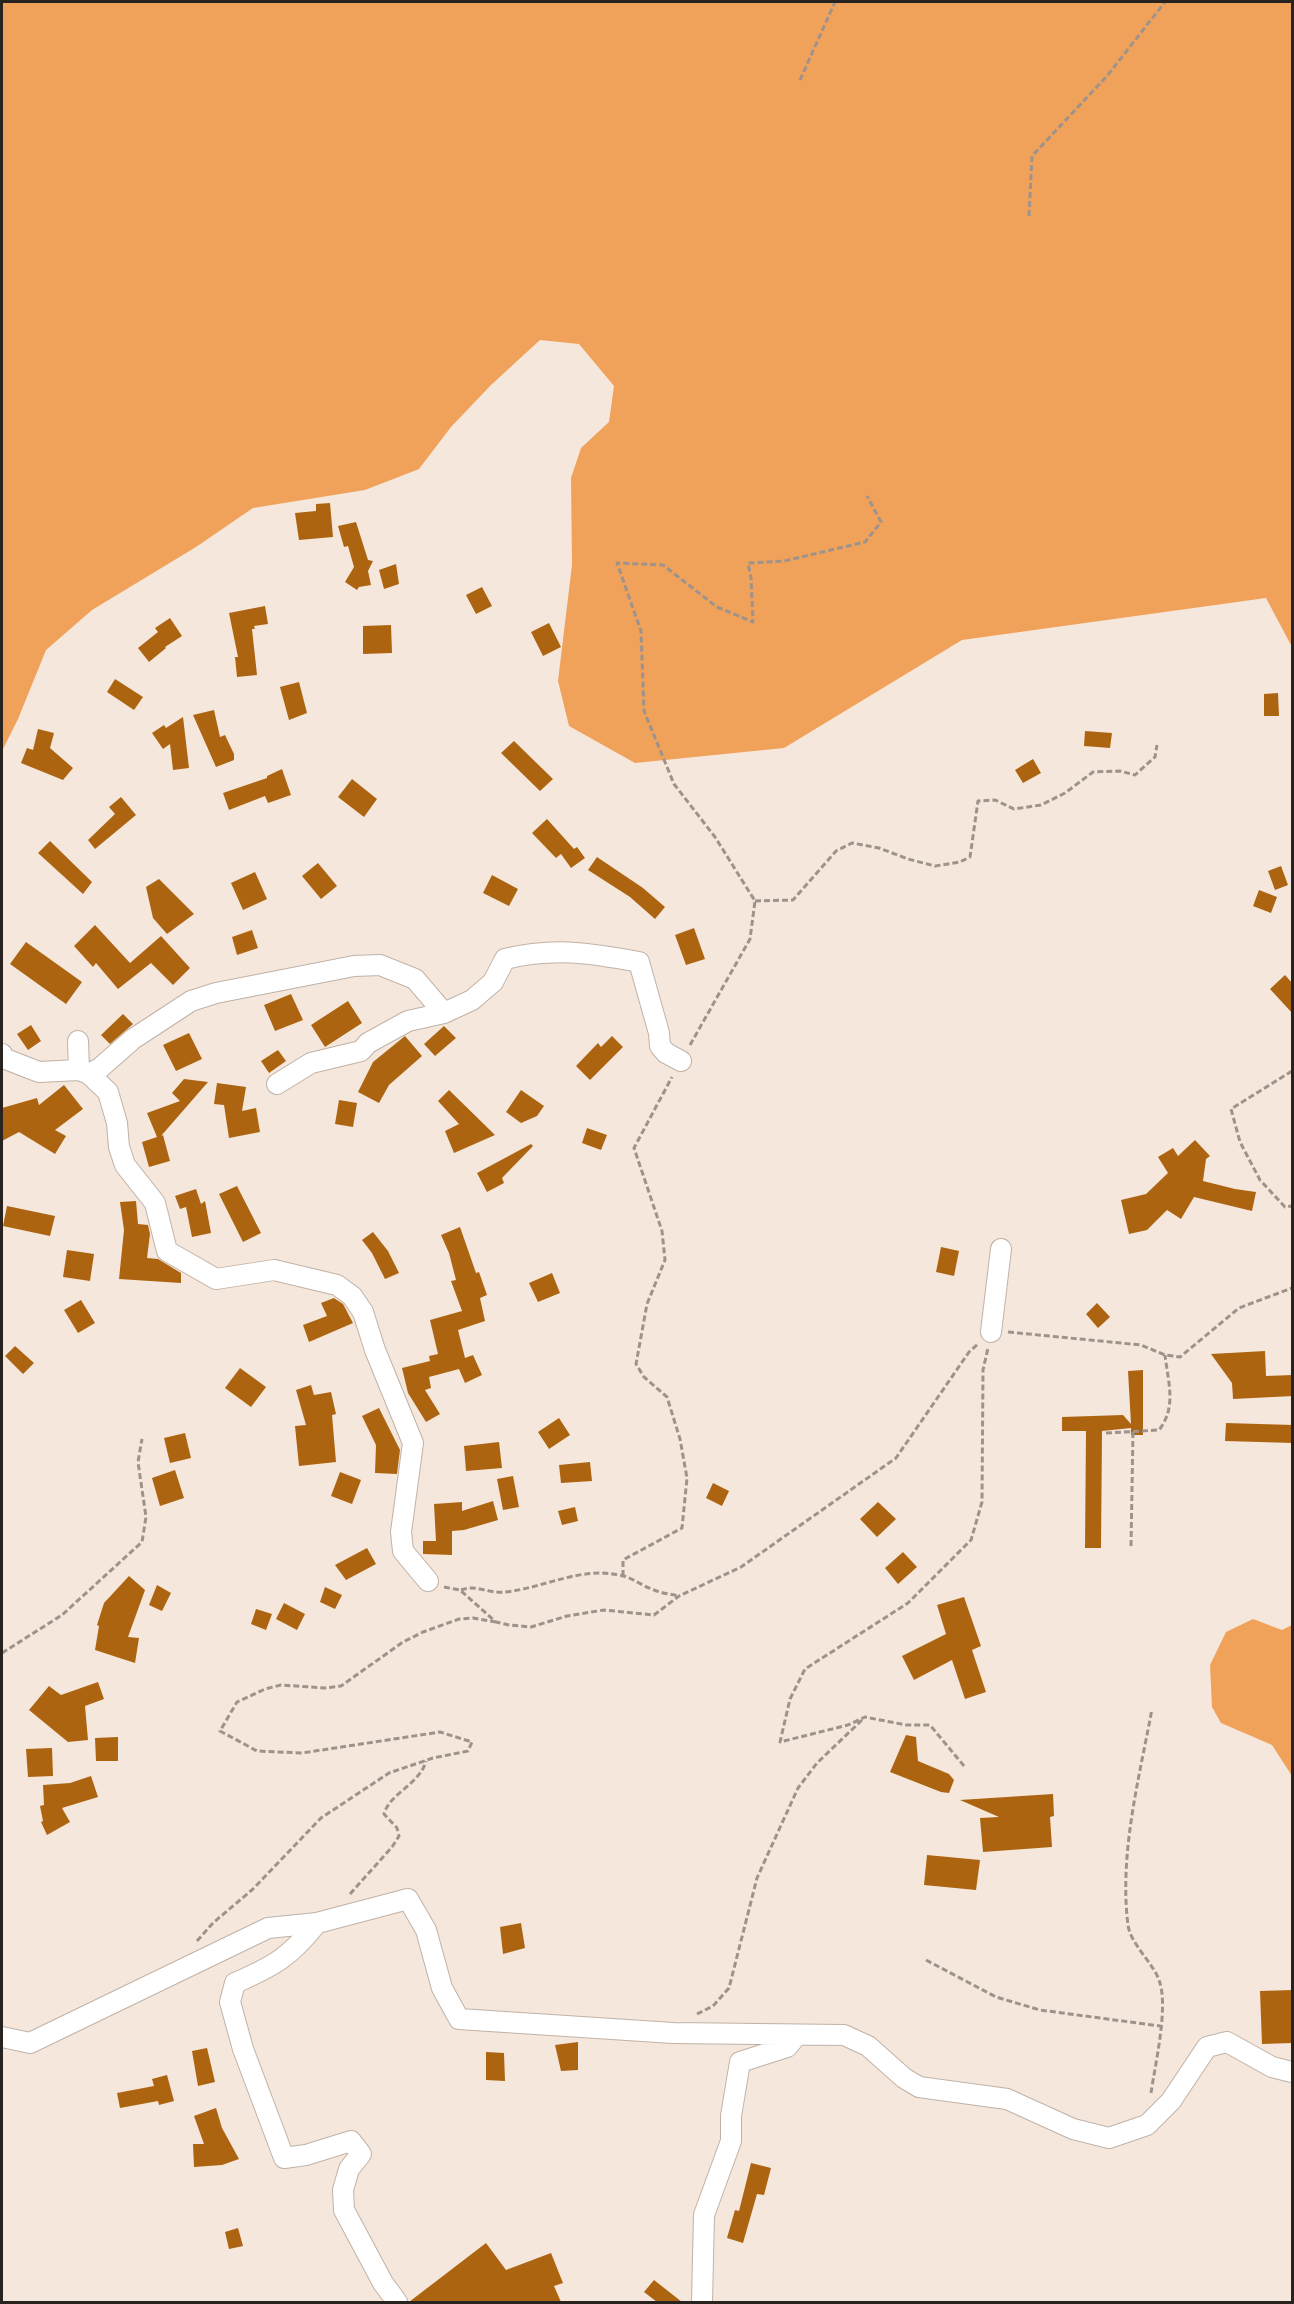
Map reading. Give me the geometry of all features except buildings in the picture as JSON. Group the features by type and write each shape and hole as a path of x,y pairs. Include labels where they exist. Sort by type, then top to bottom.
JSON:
{"street":[{"path":"277,1084 311,1063 361,1052 368,1043 408,1021 444,1012 472,1000 493,981 505,958 533,952 582,952 639,962 659,1033 660,1046 666,1053 681,1061"},
{"path":"2,1054 3,1058 39,1072 84,1072 100,1068 133,1039 191,1000 354,966 380,965 415,979 444,1012"},
{"path":"78,1041 84,1072 108,1092 117,1123 119,1148 125,1166 154,1203 167,1251 216,1278 274,1270 337,1286 352,1296 363,1312 375,1350 413,1443 401,1532 402,1551 428,1581"},
{"path":"991,1332 1001,1249"},
{"path":"2,2037 30,2043 268,1928 322,1922 408,1899 426,1930 442,1988 459,2019 673,2033 844,2035 868,2046 904,2078 919,2087 1006,2099 1073,2129 1109,2139 1147,2125 1171,2101 1207,2047 1227,2042 1272,2067 1293,2072"},
{"path":"322,1922 296,1949 267,1970 235,1983 230,2002 243,2049 284,2158 306,2155 351,2141 361,2154 349,2169 343,2190 344,2210 383,2283 397,2302"},
{"path":"702,2302 704,2215 731,2140 731,2116 740,2062 787,2047 797,2035"}],"path":[{"path":"800,81 835,2"},
{"path":"1029,216 1032,156 1107,76 1165,2"},
{"path":"623,1576 623,1560 682,1528 687,1478 680,1439 667,1397 644,1377 636,1364 646,1304 665,1260 662,1231 634,1148 750,939 754,901 715,837 674,783 644,711 641,631 617,563 663,565 717,607 753,622 748,563 784,561 865,542 881,522 867,496"},
{"path":"754,901 792,900 836,850 852,843 879,848 935,866 960,862 970,857 978,801 995,801 1014,809 1041,805 1065,793 1093,772 1120,771 1135,775 1155,757 1157,745"},
{"path":"1293,1071 1231,1109 1240,1142 1260,1180 1285,1207 1293,1206"},
{"path":"188,1965 196,1942 213,1923 253,1889 321,1818 389,1773 468,1751 471,1742 440,1732 302,1753 257,1751 220,1731 237,1702 265,1689 281,1685 325,1688 341,1686 403,1642 459,1619 473,1618 531,1627 567,1616 604,1610 654,1615 679,1596 741,1567 896,1458 969,1352 991,1332 1001,1331 1141,1345 1165,1355 1180,1357 1239,1308 1293,1288"},
{"path":"964,1766 930,1725 906,1725 865,1717 848,1725 780,1742 790,1699 805,1669 908,1603 971,1540 982,1502 983,1370 991,1332"},
{"path":"1106,1433 1159,1430 1167,1419 1170,1403 1165,1355"},
{"path":"1131,1546 1133,1432"},
{"path":"2,1653 62,1616 142,1542 146,1517 138,1462 142,1439"},
{"path":"428,1581 445,1588 460,1590 470,1586 502,1593 528,1589 559,1578 592,1573 623,1576 653,1590 679,1596"},
{"path":"460,1590 496,1622"},
{"path":"1147,2125 1164,2000 1159,1980 1128,1929 1125,1880 1134,1809 1152,1709"},
{"path":"673,2033 682,2021 713,2006 729,1988 757,1878 798,1788 817,1764 865,1717"},
{"path":"322,1922 399,1836 397,1828 384,1814 386,1805 399,1796 424,1770 426,1761"},
{"path":"926,1960 996,1997 1040,2010 1160,2026"}],"shaded area":[{"path":"2,2 1292,2 1292,647 1266,598 962,640 784,748 635,763 569,726 558,681 572,565 571,478 581,448 609,422 614,386 579,344 540,340 491,385 451,427 419,469 365,490 253,508 196,547 92,610 46,650 18,719 2,751"},
{"path":"1253,1619 1282,1630 1292,1625 1292,1776 1272,1745 1221,1723 1212,1707 1210,1665 1226,1632"}]}
